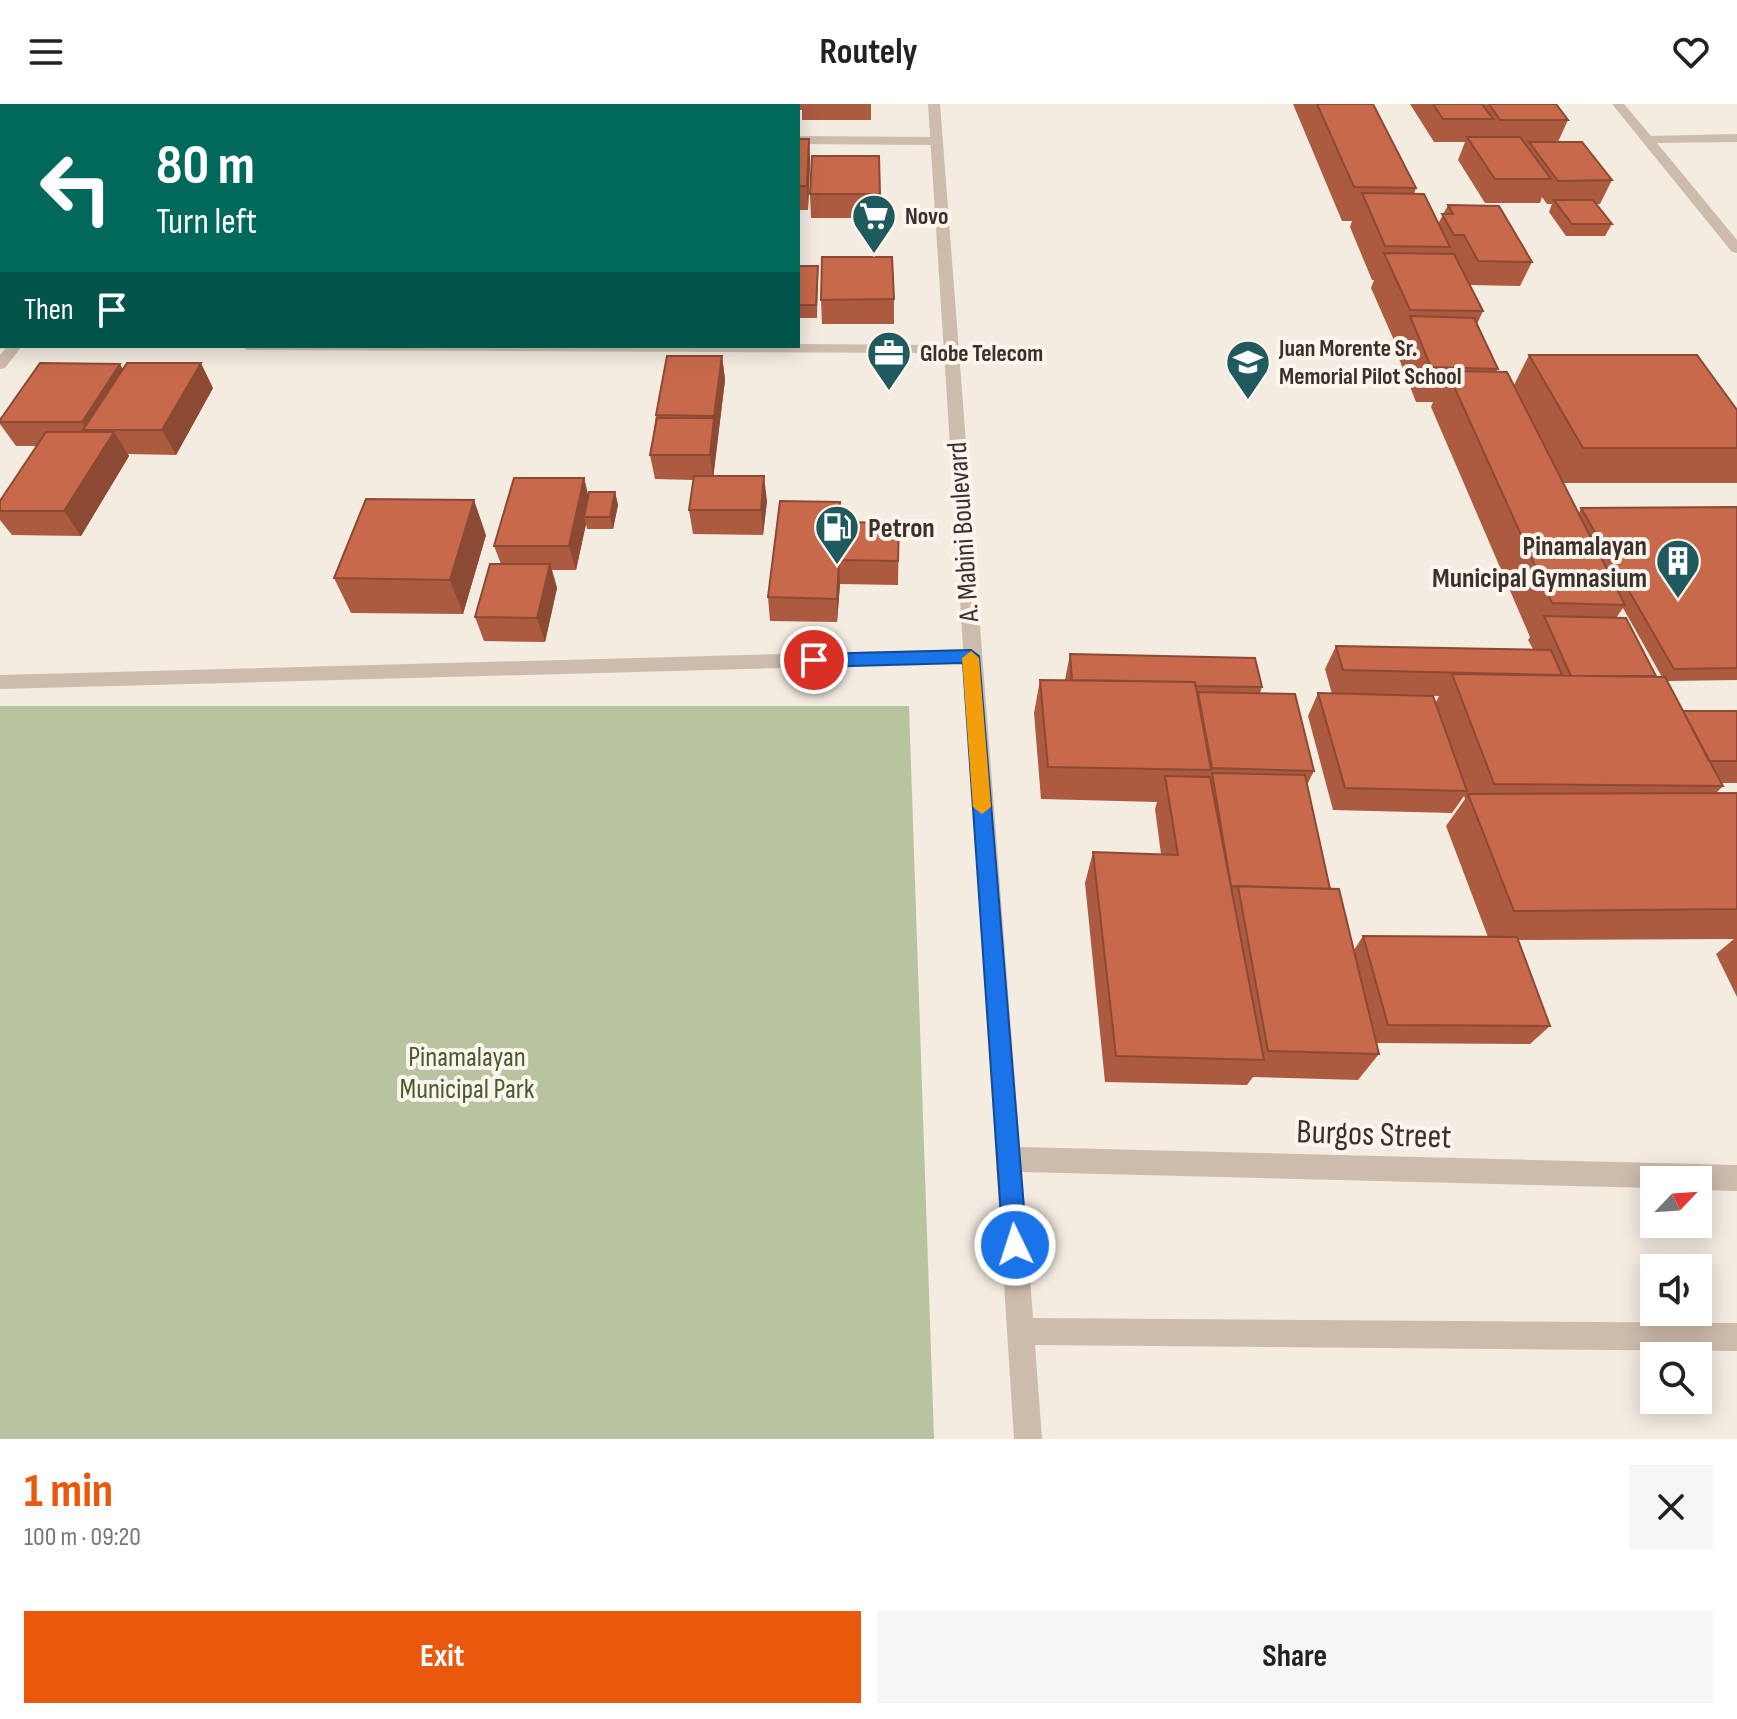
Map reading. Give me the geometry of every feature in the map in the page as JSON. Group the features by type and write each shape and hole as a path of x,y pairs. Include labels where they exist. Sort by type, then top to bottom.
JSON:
{"street":[{"name":"A. Mabini Boulevard","path":"934,104 1028,1439"},
{"path":"1618,104 1737,249"},
{"path":"1648,140 1737,138"},
{"path":"800,140 936,141"},
{"path":"0,365 13,348"},
{"path":"716,348 950,349"},
{"path":"0,682 971,656"},
{"name":"Burgos Street","path":"1008,1159 1737,1178"},
{"path":"1021,1331 1737,1337"}],"green space":[{"name":"Pinamalayan Municipal Park","path":"0,706 909,706 934,1439 0,1439"}],"building":[{"path":"1317,104 1373,104 1416,188 1354,187"},
{"path":"1433,104 1482,104 1493,119 1443,119"},
{"path":"1489,104 1556,104 1568,120 1500,120"},
{"path":"1467,137 1520,137 1551,179 1495,179"},
{"path":"800,139 809,139 807,186 800,186"},
{"path":"1529,142 1582,142 1612,180 1558,181"},
{"path":"812,156 879,156 880,194 810,194"},
{"path":"1362,193 1424,194 1450,247 1385,246"},
{"path":"1554,200 1593,200 1612,224 1572,224"},
{"path":"1448,205 1499,206 1532,262 1478,261 1464,235 1454,235 1442,214 1453,214"},
{"path":"1384,253 1454,254 1483,311 1410,310"},
{"path":"822,257 892,257 894,299 821,300"},
{"path":"800,266 818,266 816,305 800,305"},
{"path":"1410,316 1474,318 1498,369 1431,367"},
{"path":"1529,355 1697,355 1737,410 1737,448 1583,448"},
{"path":"667,356 722,356 714,416 656,415"},
{"path":"40,363 120,364 82,422 0,422"},
{"path":"127,363 201,363 162,430 83,430"},
{"path":"1447,371 1507,372 1625,605 1552,603"},
{"path":"657,418 714,418 710,455 650,455"},
{"path":"46,432 114,432 64,511 0,511 0,501"},
{"path":"694,476 764,476 761,510 689,510"},
{"path":"514,478 584,478 569,546 494,546"},
{"path":"589,492 615,492 610,517 584,517"},
{"path":"366,499 474,500 450,580 334,578"},
{"name":"Petron","path":"780,501 840,502 839,522 899,523 898,561 839,560 837,599 768,597"},
{"name":"Pinamalayan Municipal Gymnasium","path":"1737,507 1737,668 1674,669 1581,508"},
{"path":"490,564 550,564 537,618 475,617"},
{"path":"1544,616 1626,618 1656,676 1571,676"},
{"path":"1336,646 1551,650 1562,675 1343,670"},
{"path":"1070,654 1255,658 1262,687 1195,686 1195,682 1072,680"},
{"path":"1452,674 1665,677 1723,786 1494,784"},
{"path":"1040,680 1195,682 1211,770 1048,767"},
{"path":"1198,692 1295,694 1314,771 1212,768"},
{"path":"1318,693 1433,696 1467,791 1345,788"},
{"path":"1683,711 1737,711 1737,761 1709,761"},
{"path":"1212,773 1305,775 1330,889 1231,886"},
{"path":"1165,776 1210,777 1264,1060 1116,1056 1093,852 1178,855"},
{"path":"1737,793 1737,909 1514,911 1468,794"},
{"path":"1238,886 1339,889 1379,1054 1268,1051"},
{"path":"1363,936 1517,937 1550,1026 1388,1025"}],"slow traffic":[{"path":"971,658 982,807"}],"place":[{"name":"Novo","path":"874,255"},
{"name":"Globe Telecom","path":"889,392"},
{"name":"Juan Morente Sr. Memorial Pilot School","path":"1248,401"},
{"name":"Petron","path":"837,566"},
{"name":"Pinamalayan Municipal Gymnasium","path":"1678,600"}],"route":[{"path":"814,660 971,656 1015,1245"}]}
